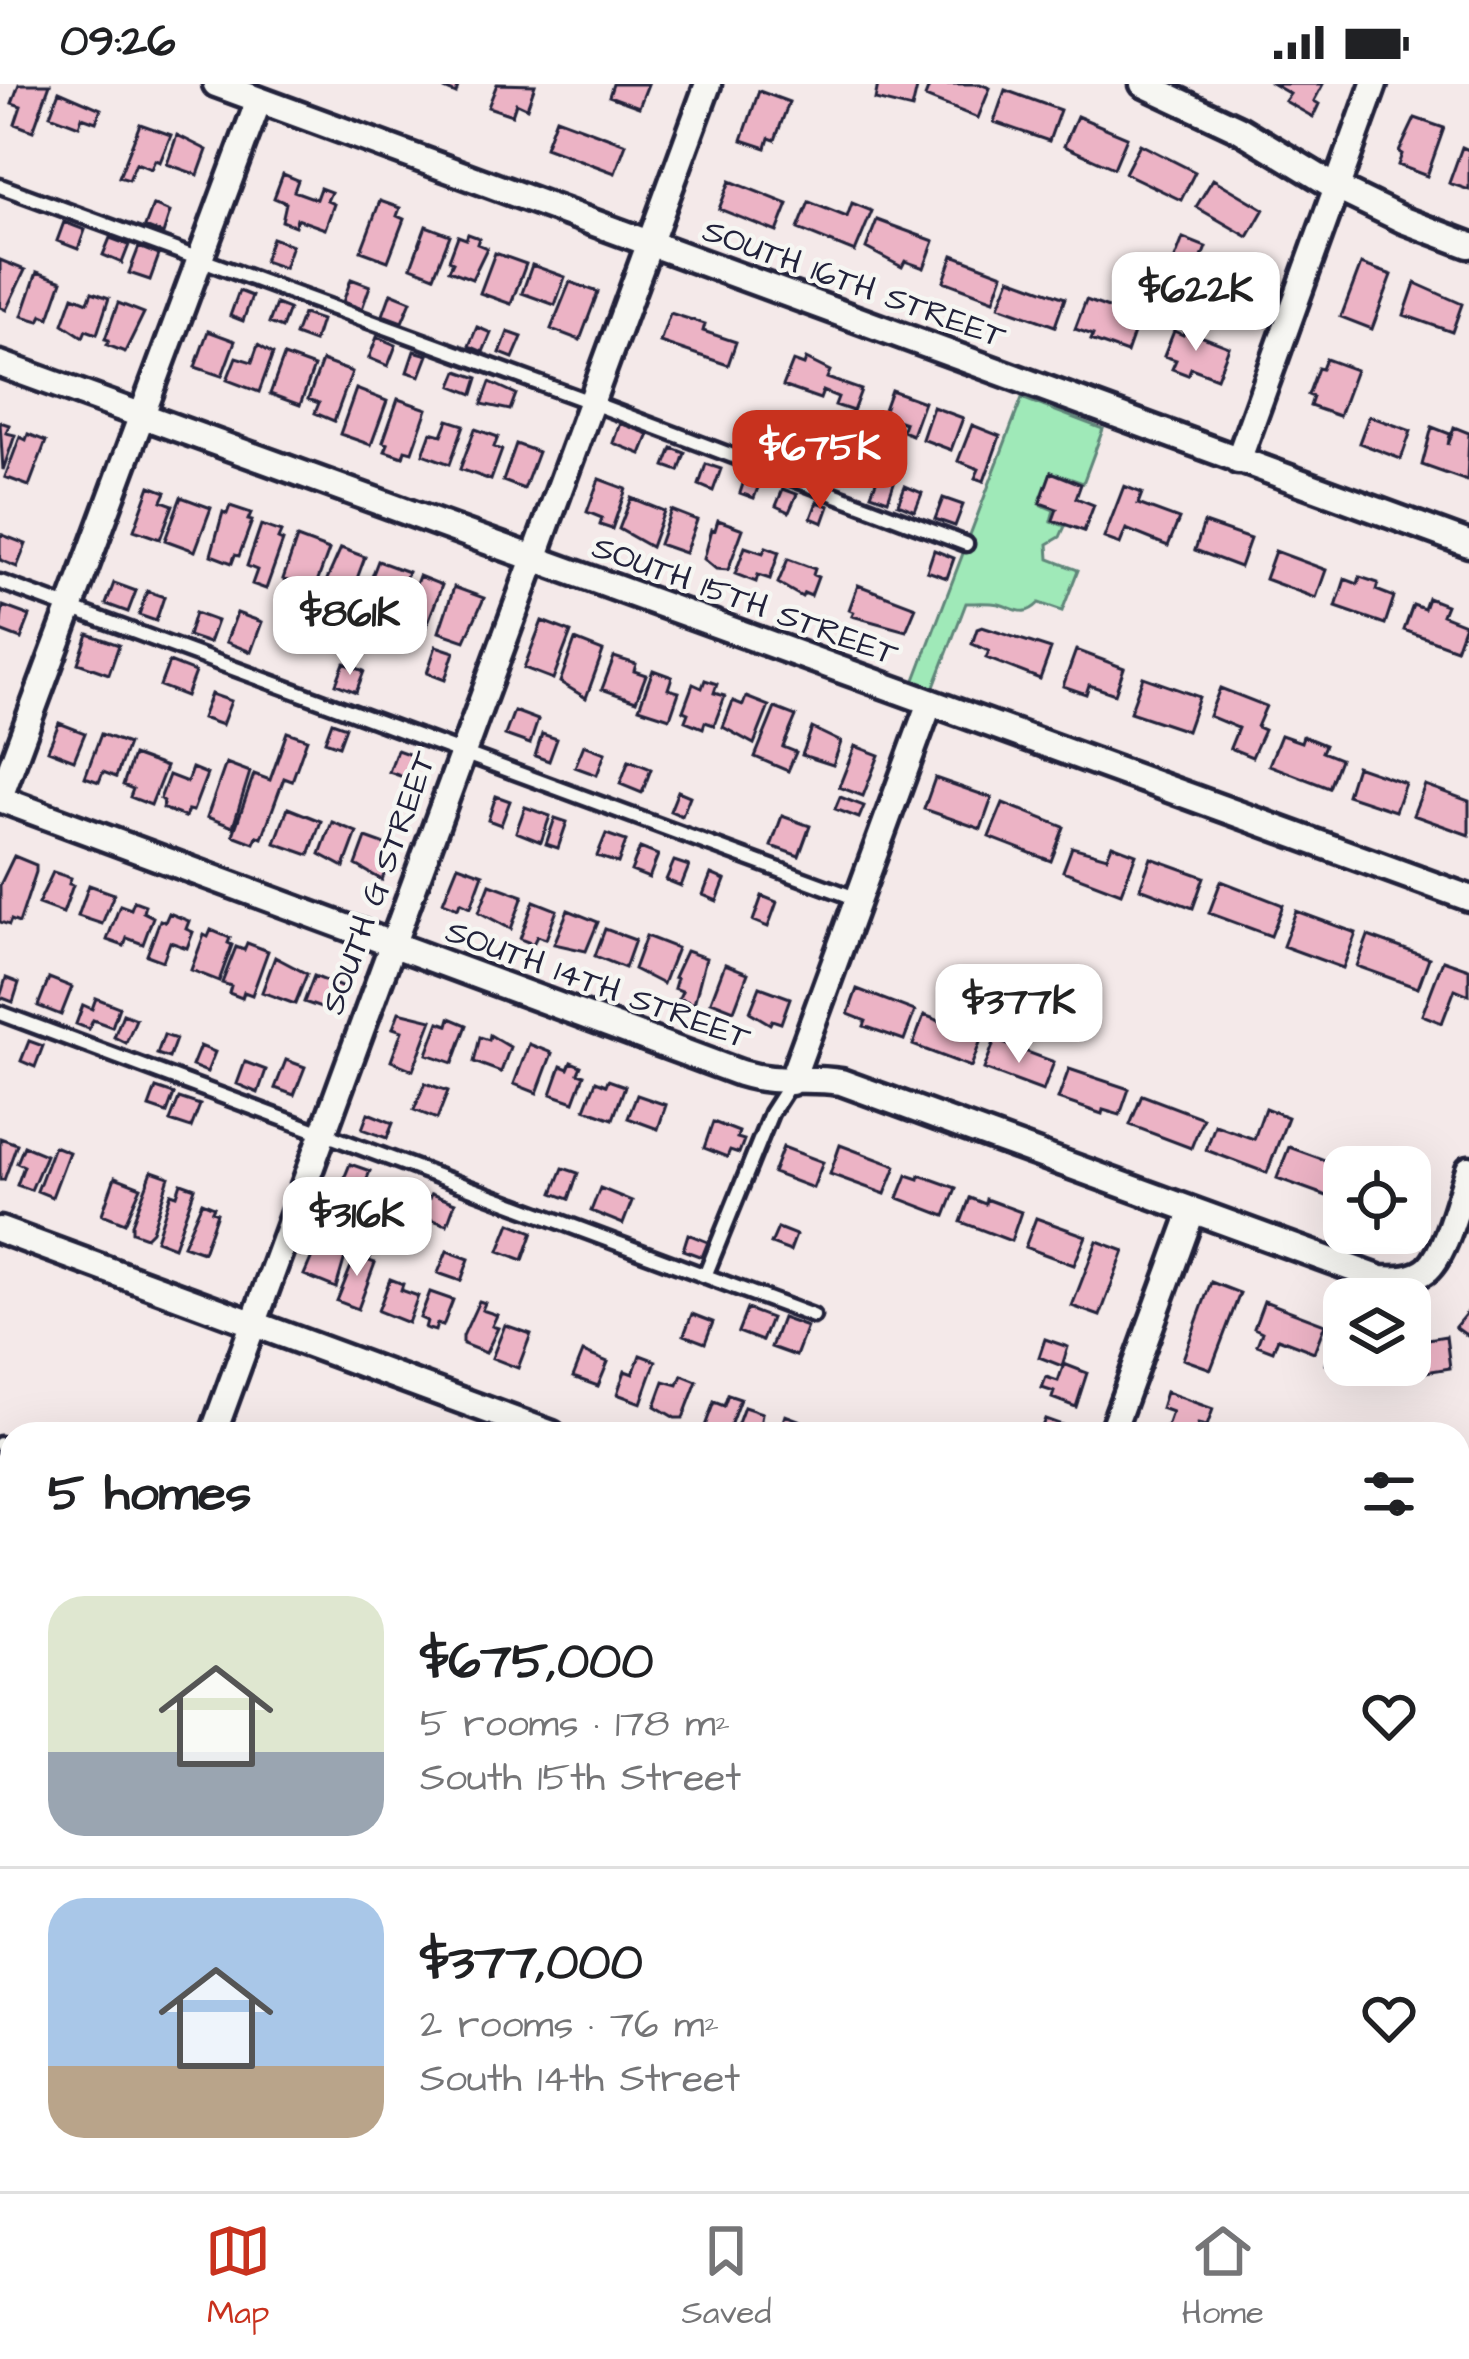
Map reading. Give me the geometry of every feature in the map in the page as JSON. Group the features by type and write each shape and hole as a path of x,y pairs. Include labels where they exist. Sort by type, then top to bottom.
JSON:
{"street":[{"name":"SOUTH 16TH STREET","path":"216,84 1469,544"},
{"name":"SOUTH G STREET","path":"217,1422 708,84"},
{"path":"1143,84 1239,129 1336,188 1469,245"},
{"path":"1238,461 1375,84"},
{"path":"0,798 260,100"},
{"name":"SOUTH 15TH STREET","path":"0,364 1469,898"},
{"path":"791,1082 930,702"},
{"name":"SOUTH 14TH STREET","path":"0,798 740,1073 769,1082 841,1082 1381,1280 1414,1277 1438,1256 1469,1169"},
{"path":"1115,1422 1192,1212"},
{"path":"0,1230 520,1422"}],"lane":[{"path":"0,186 966,544"},
{"path":"0,582 858,899"},
{"path":"0,1013 813,1316"},
{"path":"705,1276 771,1113 791,1082"}],"green space":[{"path":"1022,398 1103,429 1083,483 1051,472 1039,504 1054,510 1051,521 1065,526 1060,537 1048,544 1049,559 1078,570 1062,611 1039,603 1024,611 995,603 966,603 932,692 913,685"}],"building":[{"path":"19,84 50,84 33,131 15,124 21,106 12,103"},
{"path":"433,84 459,84 456,94"},
{"path":"497,84 535,85 527,108 516,103 512,115 488,107"},
{"path":"613,84 648,84 639,107 609,96"},
{"path":"878,84 918,84 912,109 875,100"},
{"path":"930,84 990,88 978,118 925,97"},
{"path":"1273,84 1323,84 1314,101 1319,104 1313,117 1285,101 1290,94"},
{"path":"1005,90 1060,110 1049,141 994,122"},
{"path":"59,91 101,109 96,122 82,117 79,126 50,115"},
{"path":"759,91 789,102 775,140 769,138 766,148 742,140"},
{"path":"1077,116 1127,137 1114,168 1064,146"},
{"path":"556,118 626,144 615,173 545,147"},
{"path":"1415,118 1444,128 1427,176 1398,165"},
{"path":"140,124 171,135 160,162 155,160 151,169 136,163 129,180 119,177"},
{"path":"177,135 207,150 198,175 167,164"},
{"path":"1140,144 1195,172 1181,200 1125,173"},
{"path":"1462,147 1469,150 1469,190 1449,183"},
{"path":"283,174 298,180 294,191 316,199 320,188 331,192 327,201 334,204 325,229 297,219 295,226 282,221 286,203 274,198"},
{"path":"1213,179 1264,209 1248,237 1196,207"},
{"path":"730,181 788,204 777,232 719,209"},
{"path":"380,201 400,208 397,216 404,219 388,261 361,251"},
{"path":"809,202 847,217 852,203 872,211 855,252 798,229"},
{"path":"153,205 170,212 163,234 145,227"},
{"path":"877,220 934,241 924,268 905,261 902,267 866,248"},
{"path":"64,222 85,230 78,249 57,241"},
{"path":"426,226 450,235 434,276 411,267"},
{"path":"468,234 487,248 472,279 449,270 458,236 466,239"},
{"path":"110,238 129,245 122,263 103,255"},
{"path":"272,238 292,245 284,268 264,261"},
{"path":"1183,238 1206,247 1197,270 1174,261"},
{"path":"139,247 159,255 150,280 129,273"},
{"path":"495,253 526,264 511,304 480,293"},
{"path":"953,255 1003,274 994,300 944,281"},
{"path":"0,260 25,270 6,310 0,307"},
{"path":"1361,264 1392,275 1372,329 1341,317"},
{"path":"532,265 565,277 555,305 522,293"},
{"path":"1227,268 1255,279 1251,292 1257,294 1249,317 1241,314 1236,327 1208,316 1212,305 1204,302 1209,289 1217,293"},
{"path":"37,272 62,281 49,318 42,315 39,321 22,316"},
{"path":"1010,278 1065,298 1055,326 999,306"},
{"path":"351,279 370,286 362,309 343,302"},
{"path":"570,282 598,292 580,340 551,329"},
{"path":"1415,283 1462,304 1452,332 1404,315"},
{"path":"239,291 252,296 243,321 230,316"},
{"path":"92,292 109,298 97,334 86,330 83,337 63,324 73,296 88,302"},
{"path":"391,293 411,301 402,322 383,315"},
{"path":"1086,300 1139,319 1127,353 1075,329"},
{"path":"118,303 144,313 125,352 107,345 105,339"},
{"path":"276,304 289,309 282,328 269,323"},
{"path":"670,313 705,324 703,331 736,342 728,365 660,342"},
{"path":"303,314 321,320 314,342 295,335"},
{"path":"477,327 491,333 483,352 469,346"},
{"path":"1185,330 1229,347 1217,378 1191,368 1188,375 1172,369 1176,360 1164,356 1174,331 1183,335"},
{"path":"208,331 235,341 222,376 195,367"},
{"path":"508,332 522,337 513,358 500,353"},
{"path":"377,337 396,345 388,366 369,358"},
{"path":"258,345 273,354 259,392 227,380 236,357 252,362"},
{"path":"414,351 428,355 420,376 407,372"},
{"path":"284,356 314,367 300,405 270,394"},
{"path":"806,359 830,371 827,378 861,390 853,411 835,405 838,397 823,391 820,399 783,386 793,361 804,365"},
{"path":"1326,359 1356,370 1339,416 1310,406 1313,397 1308,395"},
{"path":"322,361 352,372 334,421 315,413 319,403 308,399"},
{"path":"458,371 478,378 473,394 452,386"},
{"path":"490,382 516,394 510,410 482,404"},
{"path":"356,389 387,401 371,445 340,434"},
{"path":"891,390 924,402 912,435 902,431 905,423 882,415"},
{"path":"398,399 427,409 412,452 405,450 403,457 385,451 388,444 383,442"},
{"path":"933,407 963,418 951,450 922,439"},
{"path":"1369,416 1411,431 1401,459 1359,443"},
{"path":"448,420 464,425 450,464 423,454 431,432 442,435"},
{"path":"0,422 9,425 6,433 15,435 3,470"},
{"path":"620,423 649,434 641,454 613,443"},
{"path":"972,425 1000,436 984,481 975,478 979,469 958,461"},
{"path":"1432,427 1450,434 1448,445 1454,427 1469,433 1467,481 1422,465"},
{"path":"475,429 498,437 494,447 502,450 491,480 460,469"},
{"path":"28,434 46,441 29,486 5,477 20,437 26,440"},
{"path":"516,444 538,452 524,489 503,481"},
{"path":"672,448 685,453 679,471 665,466"},
{"path":"706,464 721,469 713,491 699,485"},
{"path":"880,471 896,477 888,500 871,494"},
{"path":"1051,472 1081,484 1076,498 1094,505 1084,531 1053,520 1057,509 1040,503"},
{"path":"746,475 761,480 754,498 740,493"},
{"path":"599,479 626,489 612,529 587,512"},
{"path":"150,486 166,492 162,501 173,505 160,539 134,530"},
{"path":"905,486 922,493 915,511 898,504"},
{"path":"1124,486 1142,493 1138,504 1179,519 1168,546 1126,529 1120,544 1104,538"},
{"path":"783,489 797,494 789,512 776,506"},
{"path":"181,497 211,508 195,551 165,540"},
{"path":"631,498 664,511 651,547 619,529"},
{"path":"943,498 963,505 955,526 935,519"},
{"path":"817,502 829,506 823,523 811,518"},
{"path":"230,506 251,513 248,520 252,521 232,563 211,555 223,512 227,514"},
{"path":"671,510 697,520 685,553 659,544"},
{"path":"718,520 743,529 728,570 716,569 704,559"},
{"path":"1204,523 1250,539 1240,567 1195,550"},
{"path":"261,525 281,532 278,539 283,541 266,589 252,584 257,570 247,566"},
{"path":"0,534 26,544 17,567 0,560"},
{"path":"297,538 329,550 314,590 283,579"},
{"path":"745,547 779,552 770,579 758,575 756,582 735,574"},
{"path":"341,548 365,557 348,603 321,593"},
{"path":"934,550 954,558 947,578 927,571"},
{"path":"1275,551 1326,570 1316,598 1265,579"},
{"path":"788,559 815,569 813,575 818,577 811,596 804,593 802,597 778,583"},
{"path":"378,561 408,572 390,619 360,608"},
{"path":"419,576 442,585 422,638 399,630"},
{"path":"1360,577 1378,583 1376,590 1394,597 1385,624 1336,607 1345,579 1358,584"},
{"path":"114,583 136,591 128,612 106,604"},
{"path":"858,585 916,607 906,631 852,616 849,610"},
{"path":"454,587 484,598 465,641 439,632"},
{"path":"147,591 164,597 156,621 139,615"},
{"path":"1428,598 1446,605 1442,615 1465,624 1456,649 1404,630 1413,605 1424,609"},
{"path":"3,606 30,616 21,639 0,631"},
{"path":"195,613 217,621 209,643 188,636"},
{"path":"237,613 262,622 251,652 226,642"},
{"path":"542,621 571,632 553,679 524,668"},
{"path":"982,627 1051,649 1040,679 986,658 989,651 972,644"},
{"path":"88,634 119,645 109,674 78,663"},
{"path":"575,640 603,651 586,698 560,682"},
{"path":"436,646 454,652 445,680 427,673"},
{"path":"1076,650 1124,668 1115,694 1089,685 1086,694 1063,686"},
{"path":"614,657 636,664 634,671 646,675 636,701 602,689"},
{"path":"169,662 195,672 186,696 160,686"},
{"path":"344,663 364,671 356,692 336,684"},
{"path":"653,670 672,677 668,689 679,692 670,718 639,708"},
{"path":"1143,677 1199,697 1187,731 1130,712"},
{"path":"705,680 717,684 714,693 725,696 714,725 705,722 703,728 685,721 688,713 683,711 693,684 702,688"},
{"path":"1220,688 1266,706 1257,727 1264,730 1252,757 1230,748 1238,728 1209,716"},
{"path":"211,694 231,701 222,725 202,718"},
{"path":"746,697 769,706 754,744 723,727 733,701 743,705"},
{"path":"775,708 796,716 783,747 796,752 788,771 755,757"},
{"path":"514,711 538,720 530,744 505,735"},
{"path":"332,722 346,727 339,746 325,741"},
{"path":"59,723 85,733 74,760 48,750"},
{"path":"812,728 841,742 833,765 802,755"},
{"path":"287,732 307,739 292,781 284,778 262,838 257,836 254,843 233,835 254,774 270,780"},
{"path":"101,734 128,744 116,777 103,772 99,782 85,777"},
{"path":"542,734 557,739 549,761 535,756"},
{"path":"1281,735 1301,742 1303,736 1325,745 1322,752 1340,759 1329,788 1269,765"},
{"path":"584,745 605,753 597,775 575,767"},
{"path":"855,746 879,755 863,796 839,787"},
{"path":"397,750 414,756 406,778 389,772"},
{"path":"133,755 166,767 151,805 130,797 133,789 123,785"},
{"path":"629,760 651,769 642,793 620,784"},
{"path":"226,763 250,772 233,827 207,817"},
{"path":"1356,766 1405,783 1395,811 1347,795"},
{"path":"192,768 207,774 193,811 188,810 185,817 162,808 160,799 169,775 187,782"},
{"path":"935,778 992,798 981,829 924,809"},
{"path":"1425,785 1469,801 1469,835 1413,815"},
{"path":"678,791 690,796 682,816 670,811"},
{"path":"496,796 510,801 501,825 488,820"},
{"path":"840,797 864,806 859,818 835,809"},
{"path":"1003,803 1064,827 1051,861 989,837"},
{"path":"525,807 550,816 541,842 516,832"},
{"path":"288,808 321,821 309,855 275,843"},
{"path":"782,816 810,826 799,856 771,846"},
{"path":"555,818 567,822 558,848 546,844"},
{"path":"332,822 357,832 344,867 320,854"},
{"path":"606,834 626,841 618,863 597,856"},
{"path":"366,838 394,848 382,880 356,865"},
{"path":"1112,845 1136,854 1121,893 1063,871 1072,847 1107,857"},
{"path":"640,848 658,855 649,878 631,871"},
{"path":"14,856 36,865 36,872 19,923 11,920 9,925 0,922 0,885"},
{"path":"1151,858 1204,877 1193,908 1140,888"},
{"path":"674,861 689,866 681,886 666,880"},
{"path":"458,865 483,874 471,907 443,902"},
{"path":"53,872 71,878 73,885 63,913 38,904"},
{"path":"711,874 725,880 717,901 703,895"},
{"path":"1221,881 1283,905 1271,936 1209,913"},
{"path":"490,884 523,896 511,929 479,912"},
{"path":"89,885 114,894 102,924 78,916"},
{"path":"762,896 777,902 768,927 753,921"},
{"path":"134,901 145,905 143,912 153,917 143,944 127,938 124,946 107,940 120,905 131,909"},
{"path":"534,901 557,910 546,939 537,936 533,944 520,939"},
{"path":"568,910 598,922 586,951 554,944"},
{"path":"1296,911 1356,933 1343,968 1283,946"},
{"path":"169,913 189,921 186,929 193,932 187,948 170,942 163,961 147,955 160,920 165,922"},
{"path":"605,929 635,940 625,968 595,956"},
{"path":"211,930 230,938 232,945 219,981 191,970 204,935 208,937"},
{"path":"646,936 677,948 663,984 634,969"},
{"path":"1368,936 1429,958 1418,988 1357,966"},
{"path":"247,943 268,951 252,995 244,992 242,998 229,993 231,986 222,983 236,947 244,950"},
{"path":"686,951 706,958 694,1004 679,998 682,991 674,988"},
{"path":"275,957 307,974 295,1004 262,992"},
{"path":"1443,960 1469,969 1469,995 1455,989 1442,1023 1422,1015"},
{"path":"725,964 748,973 734,1010 711,1001"},
{"path":"314,976 346,989 332,1012 304,1002"},
{"path":"6,978 19,983 13,1002 0,997"},
{"path":"49,978 72,987 61,1015 38,1006"},
{"path":"760,987 790,998 781,1023 772,1020 770,1024 750,1012"},
{"path":"857,989 915,1011 904,1040 864,1026 866,1021 848,1014"},
{"path":"96,998 119,1007 112,1027 93,1020 89,1029 76,1024 83,1005 92,1009"},
{"path":"399,1012 432,1020 413,1070 391,1061 402,1031 393,1028"},
{"path":"123,1014 136,1019 126,1043 114,1037"},
{"path":"924,1015 982,1037 971,1067 913,1045"},
{"path":"450,1018 467,1025 453,1063 427,1054 439,1022 448,1025"},
{"path":"164,1035 176,1039 169,1058 157,1054"},
{"path":"490,1035 510,1047 501,1072 474,1062 480,1037 489,1040"},
{"path":"995,1040 1054,1062 1043,1091 984,1069"},
{"path":"29,1041 43,1046 35,1067 21,1061"},
{"path":"529,1044 552,1053 537,1093 514,1084"},
{"path":"200,1046 215,1052 207,1072 192,1066"},
{"path":"286,1060 305,1067 294,1095 275,1088"},
{"path":"245,1062 266,1070 258,1093 237,1084"},
{"path":"571,1062 581,1066 578,1073 584,1075 574,1102 551,1094 561,1066 568,1069"},
{"path":"1069,1069 1129,1089 1120,1115 1058,1099"},
{"path":"608,1080 625,1086 613,1119 585,1109 596,1081 606,1085"},
{"path":"425,1083 448,1091 437,1119 414,1110"},
{"path":"156,1088 174,1094 167,1113 149,1107"},
{"path":"637,1095 666,1105 658,1129 628,1118"},
{"path":"1142,1095 1203,1118 1191,1148 1130,1125"},
{"path":"179,1098 200,1105 191,1128 170,1121"},
{"path":"1265,1108 1288,1117 1267,1173 1206,1150 1215,1125 1254,1139"},
{"path":"368,1113 393,1123 387,1138 362,1129"},
{"path":"713,1122 739,1132 737,1138 744,1140 739,1153 730,1150 727,1157 704,1148"},
{"path":"0,1138 17,1144 4,1180 0,1180"},
{"path":"840,1145 896,1166 885,1194 830,1174"},
{"path":"24,1146 46,1155 31,1190 17,1185 24,1166 17,1163"},
{"path":"54,1146 69,1152 52,1197 37,1191"},
{"path":"783,1147 823,1162 813,1188 773,1173"},
{"path":"1289,1147 1323,1159 1323,1195 1277,1178"},
{"path":"350,1164 370,1171 361,1194 341,1186"},
{"path":"563,1168 578,1173 569,1199 553,1193"},
{"path":"152,1171 169,1177 146,1237 132,1232 132,1224"},
{"path":"907,1175 956,1188 945,1216 898,1198"},
{"path":"115,1177 141,1187 125,1223 102,1214"},
{"path":"181,1183 195,1188 174,1247 156,1240 171,1193 177,1195"},
{"path":"600,1188 632,1201 623,1224 591,1211"},
{"path":"431,1194 455,1203 447,1225 422,1216"},
{"path":"970,1198 1021,1212 1011,1241 961,1222"},
{"path":"202,1202 217,1213 203,1252 183,1245"},
{"path":"1036,1218 1086,1236 1074,1265 1025,1247"},
{"path":"510,1223 533,1232 523,1260 499,1251"},
{"path":"326,1224 352,1233 336,1288 304,1275"},
{"path":"778,1228 796,1235 790,1251 771,1244"},
{"path":"688,1234 708,1242 702,1257 683,1250"},
{"path":"1097,1241 1124,1251 1100,1316 1072,1306"},
{"path":"359,1247 372,1252 369,1261 375,1263 358,1309 337,1301"},
{"path":"447,1251 469,1259 461,1281 438,1273"},
{"path":"390,1279 403,1284 401,1290 418,1296 408,1323 378,1311"},
{"path":"1211,1282 1240,1293 1211,1369 1183,1359"},
{"path":"430,1292 453,1300 443,1326 437,1324 435,1331 425,1328 427,1321 420,1318"},
{"path":"479,1301 485,1303 482,1310 497,1315 492,1326 498,1328 486,1353 463,1344"},
{"path":"1264,1301 1323,1323 1314,1352 1278,1338 1273,1351 1257,1345 1262,1332 1254,1328"},
{"path":"747,1309 771,1318 762,1341 738,1332"},
{"path":"1469,1310 1469,1337 1455,1327"},
{"path":"692,1314 713,1322 705,1343 684,1335"},
{"path":"782,1318 807,1327 796,1356 771,1347"},
{"path":"505,1325 531,1334 518,1368 492,1358"},
{"path":"1446,1336 1450,1368 1431,1371 1431,1338"},
{"path":"1045,1339 1068,1347 1062,1366 1039,1357"},
{"path":"583,1352 608,1362 598,1386 573,1377"},
{"path":"640,1355 656,1361 641,1403 617,1394 625,1371 633,1374"},
{"path":"1064,1364 1087,1373 1076,1407 1052,1398 1054,1392 1042,1388 1046,1377 1058,1381"},
{"path":"682,1375 697,1381 683,1418 675,1418 655,1406 664,1381 678,1385"},
{"path":"1166,1392 1213,1409 1208,1422 1168,1422 1172,1412 1161,1408"},
{"path":"728,1395 740,1399 731,1422 706,1422 714,1402 724,1406"},
{"path":"744,1407 762,1413 761,1422 738,1422"}]}
